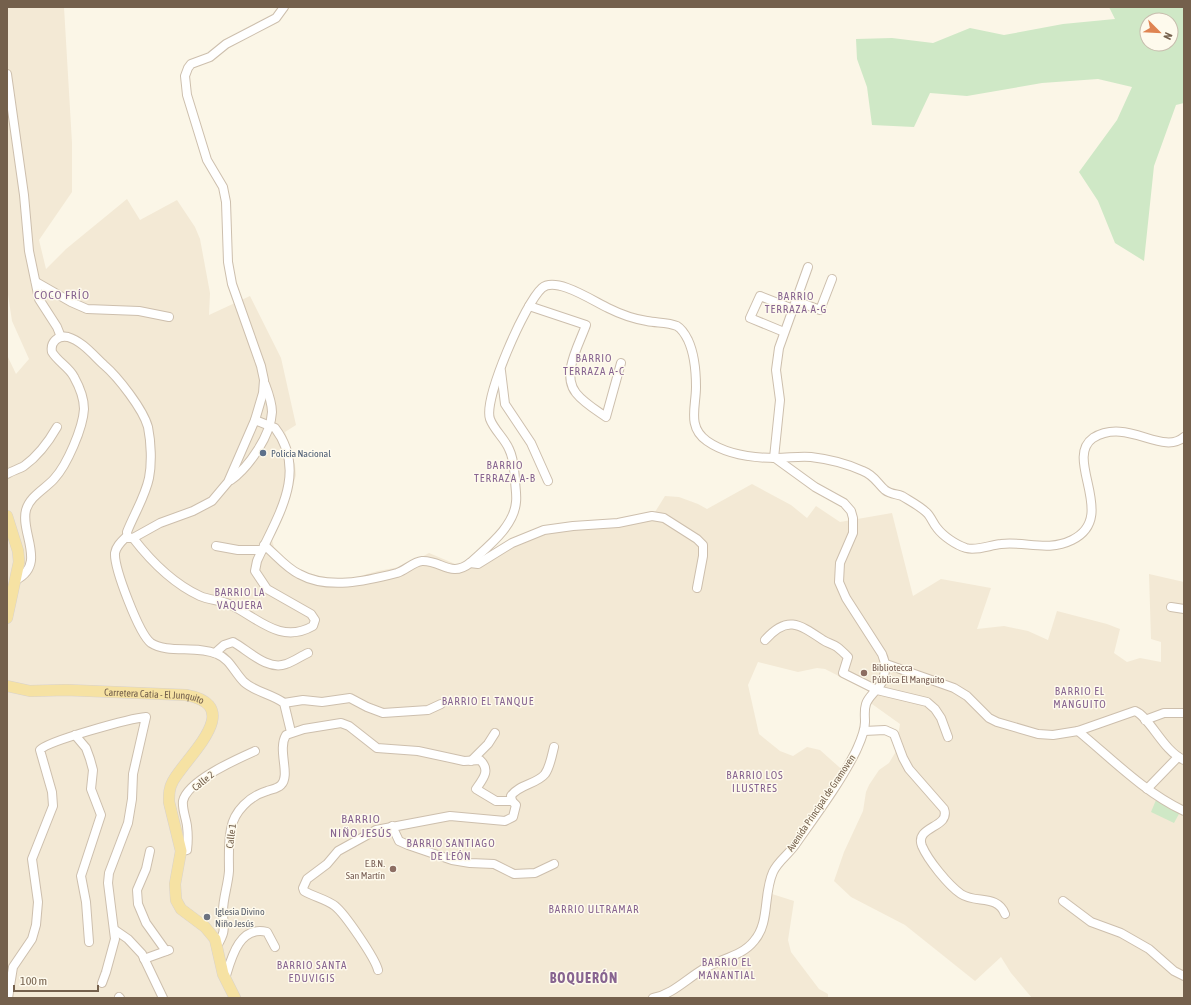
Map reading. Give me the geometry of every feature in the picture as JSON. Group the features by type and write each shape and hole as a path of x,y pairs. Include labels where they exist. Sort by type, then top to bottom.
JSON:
{"main road":[{"path":"7,516 18,551 19,562 7,618"},
{"name":"Carretera Catia - El Junquito","path":"7,686 30,691 66,690 186,695 201,699 206,703 212,715 209,734 177,774 170,788 169,802 181,851 175,884 176,900 181,909 205,927 215,940 225,979 235,998"}],"street":[{"path":"284,7 276,18 220,48 210,57 191,64 185,76 187,95 207,160 223,187 226,202 228,262 232,284 255,346 264,380 272,411 269,425 254,455 246,467 228,482 212,501 205,506 160,523 130,537 117,548 116,561 133,613 146,638 158,646 198,648 215,653 228,661 244,682 284,703 303,700 322,702 350,698 383,713 428,710 441,704"},
{"path":"7,74 24,195 29,251 39,299 57,327 61,337"},
{"path":"774,458 780,400 776,370 779,348 808,267"},
{"path":"784,332 750,318 760,296 820,310 832,279"},
{"path":"36,282 71,302 87,309 139,311 169,317"},
{"path":"216,546 238,550 263,547 300,575 328,583 349,582 389,575 422,561 454,570 463,568 470,563 510,521 517,501 512,454 490,418 491,402 518,326 529,306 541,289 546,286 556,285 640,320 678,327 687,338 694,366 696,384 693,419 697,432 706,440 733,453 748,457 813,457 864,471 876,478 887,491 898,494 926,512 939,530 954,542 969,549 1003,543 1044,546 1059,545 1078,537 1087,526 1091,517 1093,504 1084,474 1084,462 1085,450 1093,438 1107,432 1118,431 1132,432 1174,443 1184,437"},
{"path":"529,306 586,325 570,371 570,380 577,394 606,417 621,363"},
{"path":"16,580 25,573 32,556 26,518 27,506 31,499 59,474 76,439 83,417 83,401 75,378 64,363 52,352 55,340 61,337 69,337 78,342 113,372 135,403 147,426 150,466 149,478 130,537"},
{"path":"501,371 505,404 531,443 548,481"},
{"path":"228,482 255,420 263,393 264,380"},
{"path":"130,537 152,560 175,580 198,595 230,604 255,620 275,630 289,632 313,626 315,620 311,614 264,586 255,571 255,567 263,547 287,494 290,471 288,454 279,433 275,428 255,420"},
{"path":"7,474 23,467 32,459 51,437 57,427"},
{"path":"774,458 815,488 844,503 850,511 853,518 853,533 840,563 839,582 846,598 882,654 886,664 954,688 967,696 989,718 1007,726 1038,734 1053,735 1078,731 1096,726 1131,712 1137,712 1161,741 1181,759 1147,789"},
{"path":"470,563 478,564 512,543 544,530 573,526 618,524 644,517 658,516 664,518 697,539 703,545 703,556 696,588"},
{"path":"1171,607 1184,608"},
{"path":"765,640 780,626 787,624 803,627 826,642 836,646 848,657 843,673 877,690 921,700 931,705 941,718 948,737"},
{"path":"215,653 224,645 233,642 247,653 264,661 282,665 308,653"},
{"name":"Avenida Principal de Gramoven","path":"653,998 673,991 706,967 737,954 754,943 764,922 767,888 773,872 777,864 796,843 841,778 856,751 864,731 865,705 870,696 877,690 882,680 886,664"},
{"path":"284,703 291,732 341,724 349,726 377,748 418,751 446,758 471,761 480,760 486,767 485,776 476,789 496,801 512,801"},
{"path":"1145,720 1164,713 1183,715"},
{"path":"8,998 13,967 32,939 36,925 38,902 32,859 53,806 52,792 40,750 46,745 75,735 146,717 133,774 132,799 128,823 109,873 108,884 115,930 114,948 102,982"},
{"path":"864,731 885,730 894,734 902,758 909,769 944,809 946,813 944,819 923,834 921,840 922,846 936,868 960,894 970,898 994,901 999,904 1005,914"},
{"path":"1078,731 1147,789 1166,802 1184,811"},
{"name":"Calle 1","path":"217,946 225,930 223,911 229,872 229,845 233,820 240,808 249,800 259,794 280,786 283,783 284,772 282,746 286,735 291,732"},
{"path":"471,761 488,744 495,734"},
{"path":"75,735 86,748 90,759 93,770 91,789 101,815 81,876 86,902 89,942"},
{"path":"378,970 370,952 340,911 329,902 307,893 303,888 311,876 327,864 343,848 376,830 450,816 505,821 509,820 515,812 516,805 512,801 511,796 514,792 534,782 544,774 554,747"},
{"name":"Calle 2","path":"181,851 187,850 188,843 183,803 187,794 200,781 225,764 254,751"},
{"path":"392,826 399,841 408,846 452,860 470,863 494,864 514,874 535,873 554,864"},
{"path":"144,958 167,950 146,923 138,904 137,890 146,869 150,851"},
{"path":"1062,901 1091,922 1114,930 1149,949 1174,971 1184,976"},
{"path":"115,930 136,946 144,958 163,998"},
{"path":"225,979 235,949 245,936 257,932 267,932 275,947"}],"shaded area":[{"path":"7,7 64,7 72,143 72,192 39,240 46,269 66,249 127,199 140,220 177,200 195,227 200,239 210,293 209,315 250,296 281,358 296,425 285,432 295,465 296,475 289,500 272,540 274,547 300,572 331,578 353,578 405,566 429,553 460,566 481,560 493,550 519,538 655,512 665,496 679,497 707,509 752,484 791,505 807,518 816,506 840,522 892,513 913,596 941,579 991,588 977,629 1004,626 1028,631 1048,640 1057,611 1107,624 1120,629 1114,653 1127,662 1140,658 1161,662 1161,642 1151,639 1149,574 1184,582 1184,998 1032,998 1011,973 1001,957 975,981 905,925 851,897 834,881 844,852 863,811 866,792 869,785 879,770 889,763 895,753 900,724 865,699 868,691 825,669 817,668 798,672 758,662 748,685 759,734 780,751 793,756 807,747 820,750 848,775 803,839 779,868 771,889 772,894 794,901 788,940 791,952 819,989 828,994 828,998 7,998 7,355 16,374 29,359 12,321 7,288"}],"green space":[{"path":"1109,7 1184,7 1184,103 1176,105 1154,166 1144,261 1115,243 1098,201 1079,172 1117,120 1132,87 1098,79 1042,83 967,96 930,93 914,127 872,125 867,87 857,59 856,39 892,38 933,43 970,28 1004,35 1063,24 1115,19"},
{"path":"1156,800 1180,812 1174,823 1151,812"}],"place":[{"name":"Policía Nacional","path":"263,453"},
{"name":"Bibliotecca Pública El Manguito","path":"864,673"},
{"name":"E.B.N. San Martín","path":"393,869"},
{"name":"Iglesia Divino Niño Jesús","path":"207,917"}],"district":[{"name":"COCO FRÍO","path":"62,295"},
{"name":"BARRIO TERRAZA A-G","path":"796,302"},
{"name":"BARRIO TERRAZA A-C","path":"594,364"},
{"name":"BARRIO TERRAZA A-B","path":"505,471"},
{"name":"BARRIO LA VAQUERA","path":"240,598"},
{"name":"BARRIO EL MANGUITO","path":"1080,697"},
{"name":"BARRIO EL TANQUE","path":"488,701"},
{"name":"BARRIO LOS ILUSTRES","path":"755,781"},
{"name":"BARRIO NIÑO JESÚS","path":"361,826"},
{"name":"BARRIO SANTIAGO DE LEÓN","path":"451,849"},
{"name":"BARRIO ULTRAMAR","path":"594,909"},
{"name":"BARRIO EL MANANTIAL","path":"727,968"},
{"name":"BARRIO SANTA EDUVIGIS","path":"312,971"},
{"name":"BOQUERÓN","path":"584,978"}]}
